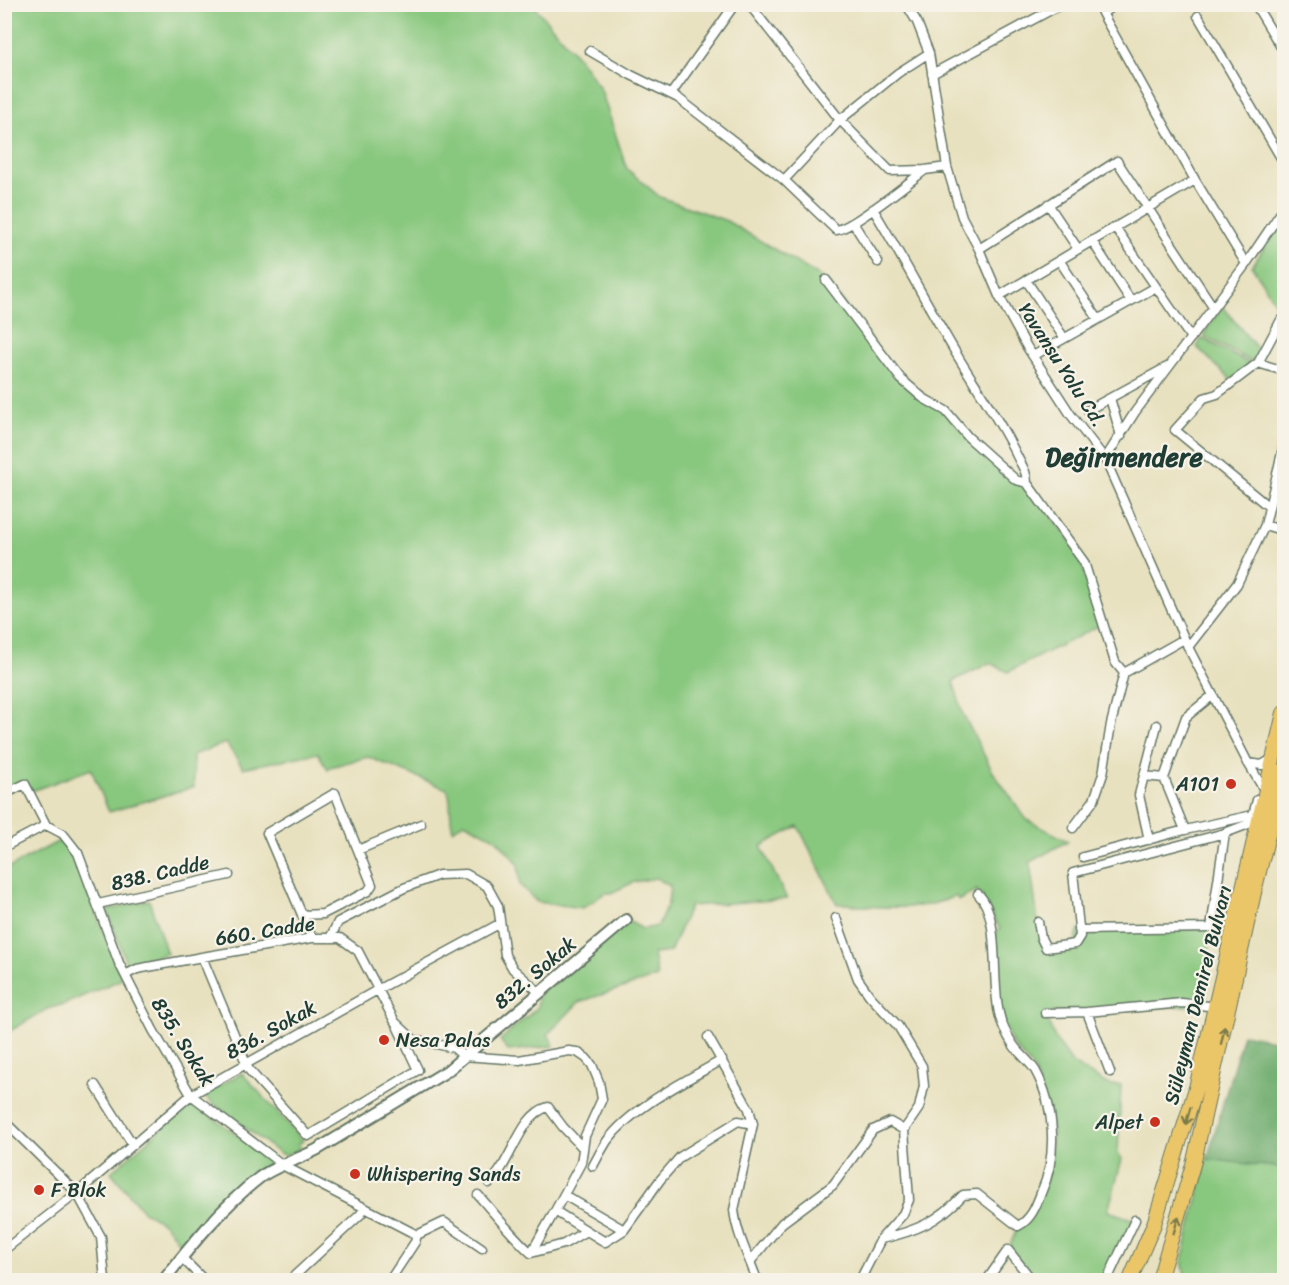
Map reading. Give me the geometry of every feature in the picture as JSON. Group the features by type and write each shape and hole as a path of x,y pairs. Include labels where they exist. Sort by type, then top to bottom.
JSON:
{"highway":[{"name":"Süleyman Demirel Bulvarı","path":"1130,1281 1154,1224 1176,1158 1217,1007 1263,788 1275,758 1284,713"},
{"name":"Süleyman Demirel Bulvarı","path":"1159,1281 1194,1161 1255,888 1284,777"}],"street":[{"path":"671,94 735,4"},
{"path":"749,4 840,120 890,171 947,167"},
{"name":"Yavansu Yolu Cd.","path":"906,4 917,22 929,53 947,167 962,217 979,249 999,296 1033,356 1071,415 1105,459 1186,643 1263,788"},
{"path":"932,74 1062,4"},
{"path":"1117,4 1100,9 1194,180 1246,264"},
{"path":"1255,4 1284,52"},
{"path":"1198,16 1284,163"},
{"path":"590,51 631,75 671,94 721,129 783,180 836,231 856,221 925,170"},
{"path":"783,180 840,120 898,73 929,53"},
{"path":"979,249 1117,161 1213,307"},
{"path":"999,296 1194,180"},
{"path":"1048,204 1078,249"},
{"path":"1105,459 1135,412 1246,264 1284,208"},
{"path":"873,209 961,361 1001,423 1027,473 1027,483 1084,562 1115,662 1124,673"},
{"path":"856,221 855,226 878,262"},
{"path":"1115,227 1191,338"},
{"path":"1092,241 1131,301"},
{"path":"1059,260 1098,319"},
{"path":"826,280 901,379 923,398 946,411 968,437 1016,480 1027,483"},
{"path":"1026,280 1064,338"},
{"path":"1033,356 1156,287"},
{"path":"1269,507 1175,430 1204,398 1217,394 1258,363 1281,320"},
{"path":"1258,363 1284,371"},
{"path":"1088,410 1171,364"},
{"path":"1110,398 1121,436"},
{"path":"1073,828 1094,800 1100,783 1111,724 1124,673 1186,643 1237,585 1265,525 1284,444"},
{"path":"1265,525 1284,531"},
{"path":"1185,830 1164,778 1186,717 1213,695"},
{"path":"1149,840 1139,795 1157,725"},
{"path":"1248,763 1266,764 1275,758"},
{"path":"1144,776 1164,778"},
{"path":"4,794 25,784 46,825 4,847"},
{"path":"1038,922 1041,938 1046,948 1074,944 1080,936 1073,873 1225,833 1251,823 1260,790 1263,788"},
{"path":"302,915 323,914 368,891 372,885 335,793 267,833 302,915 312,938"},
{"path":"1083,857 1253,815"},
{"path":"358,850 421,824"},
{"name":"835. Sokak","path":"46,825 63,834 78,854 125,975 153,1030 191,1095 272,1156 279,1167"},
{"path":"1079,930 1211,928 1225,833"},
{"path":"330,938 338,922 404,888 439,874 466,874 487,886 498,906 505,955 513,969 539,992"},
{"name":"838. Cadde","path":"98,904 229,875"},
{"path":"881,1239 906,1234 933,1222 951,1209 963,1196 977,1194 1018,1226 1025,1223 1044,1188 1052,1164 1051,1119 1034,1070 1013,1045 999,1014 994,972 994,936 990,915 983,899 978,894"},
{"path":"836,918 858,979 870,996 898,1026 922,1066 924,1086 919,1108 904,1130 909,1200 903,1214 881,1239 860,1281"},
{"name":"832. Sokak","path":"164,1281 200,1236 259,1178 318,1149 447,1071 626,920"},
{"name":"836. Sokak","path":"8,1247 77,1193 191,1095 499,924"},
{"name":"660. Cadde","path":"125,975 136,969 312,938 340,938 358,951 395,1022 412,1038 454,1048 463,1056"},
{"path":"202,957 249,1070 308,1136 418,1070 395,1022"},
{"path":"1045,1013 1087,1012 1182,1003 1217,1007"},
{"path":"1087,1012 1110,1072"},
{"path":"708,1037 718,1062 749,1109 753,1124 734,1210 738,1231 757,1281"},
{"path":"463,1056 519,1060 569,1051 577,1052 586,1058 596,1073 602,1099 585,1136 581,1163 531,1253"},
{"path":"593,1166 608,1140 633,1116 671,1089 718,1062"},
{"path":"95,1085 133,1145"},
{"path":"489,1183 504,1167 530,1119 541,1109 548,1107 583,1148"},
{"path":"4,1121 77,1193 101,1237 105,1281"},
{"path":"555,1211 605,1242 624,1230 660,1180 680,1158 738,1121 753,1124"},
{"path":"750,1262 782,1223 833,1185 873,1130 890,1122 904,1130"},
{"path":"279,1167 417,1235"},
{"path":"478,1195 514,1238 531,1253"},
{"path":"564,1195 624,1230"},
{"path":"290,1281 361,1214 364,1207"},
{"path":"1107,1281 1135,1220"},
{"path":"390,1281 415,1242 417,1235 444,1222 482,1248"},
{"path":"531,1253 564,1245 586,1231"},
{"path":"4,1235 8,1247"},
{"path":"987,1281 1008,1250 1032,1281"},
{"path":"182,1258 204,1281"}],"green space":[{"path":"5,5 533,5 579,58 601,90 627,169 660,197 727,221 826,280 901,379 946,411 1016,480 1027,483 1075,547 1103,624 1008,672 990,663 953,681 963,714 993,772 1027,820 1068,841 1030,862 1038,922 1046,948 1074,944 1079,930 1211,928 1205,1005 1045,1013 1056,1040 1073,1064 1109,1085 1121,1085 1118,1154 1122,1159 1108,1211 1135,1220 1107,1280 1032,1280 1008,1250 1018,1226 1044,1188 1053,1133 1034,1070 1013,1045 999,1014 994,935 1000,929 977,890 959,900 955,896 921,906 885,907 837,904 798,826 761,846 787,899 690,906 670,952 653,954 657,977 579,1002 548,1034 554,1046 508,1051 500,1040 537,1008 539,992 626,920 643,929 658,926 668,903 670,886 656,878 634,882 611,893 605,893 583,908 537,902 520,885 518,863 495,838 464,822 453,830 447,789 368,757 330,767 328,770 318,753 243,768 226,743 193,755 194,787 109,812 91,769 29,792 24,784 5,793"},
{"path":"1284,218 1284,308 1282,315 1252,266"},
{"path":"1222,306 1261,353 1252,362 1204,334"},
{"path":"1202,338 1250,364 1232,381 1197,347"},
{"path":"61,840 74,856 122,979 65,1004 47,1009 5,1034 5,870"},
{"path":"149,900 167,954 126,963 107,910"},
{"path":"1243,1034 1284,1042 1284,1168 1207,1159"},
{"path":"242,1073 303,1141 298,1144 301,1148 287,1155 280,1154 207,1099 206,1093"},
{"path":"194,1103 271,1163 236,1192 184,1249 165,1224 143,1211 111,1172"},
{"path":"1207,1159 1284,1168 1284,1280 1186,1280 1182,1261"}],"place":[{"name":"A101","path":"1231,784"},
{"name":"Nesa Palas","path":"384,1040"},
{"name":"Alpet","path":"1155,1122"},
{"name":"Whispering Sands","path":"355,1174"},
{"name":"F Blok","path":"39,1190"}],"district":[{"name":"Değirmendere","path":"1124,457"}]}
